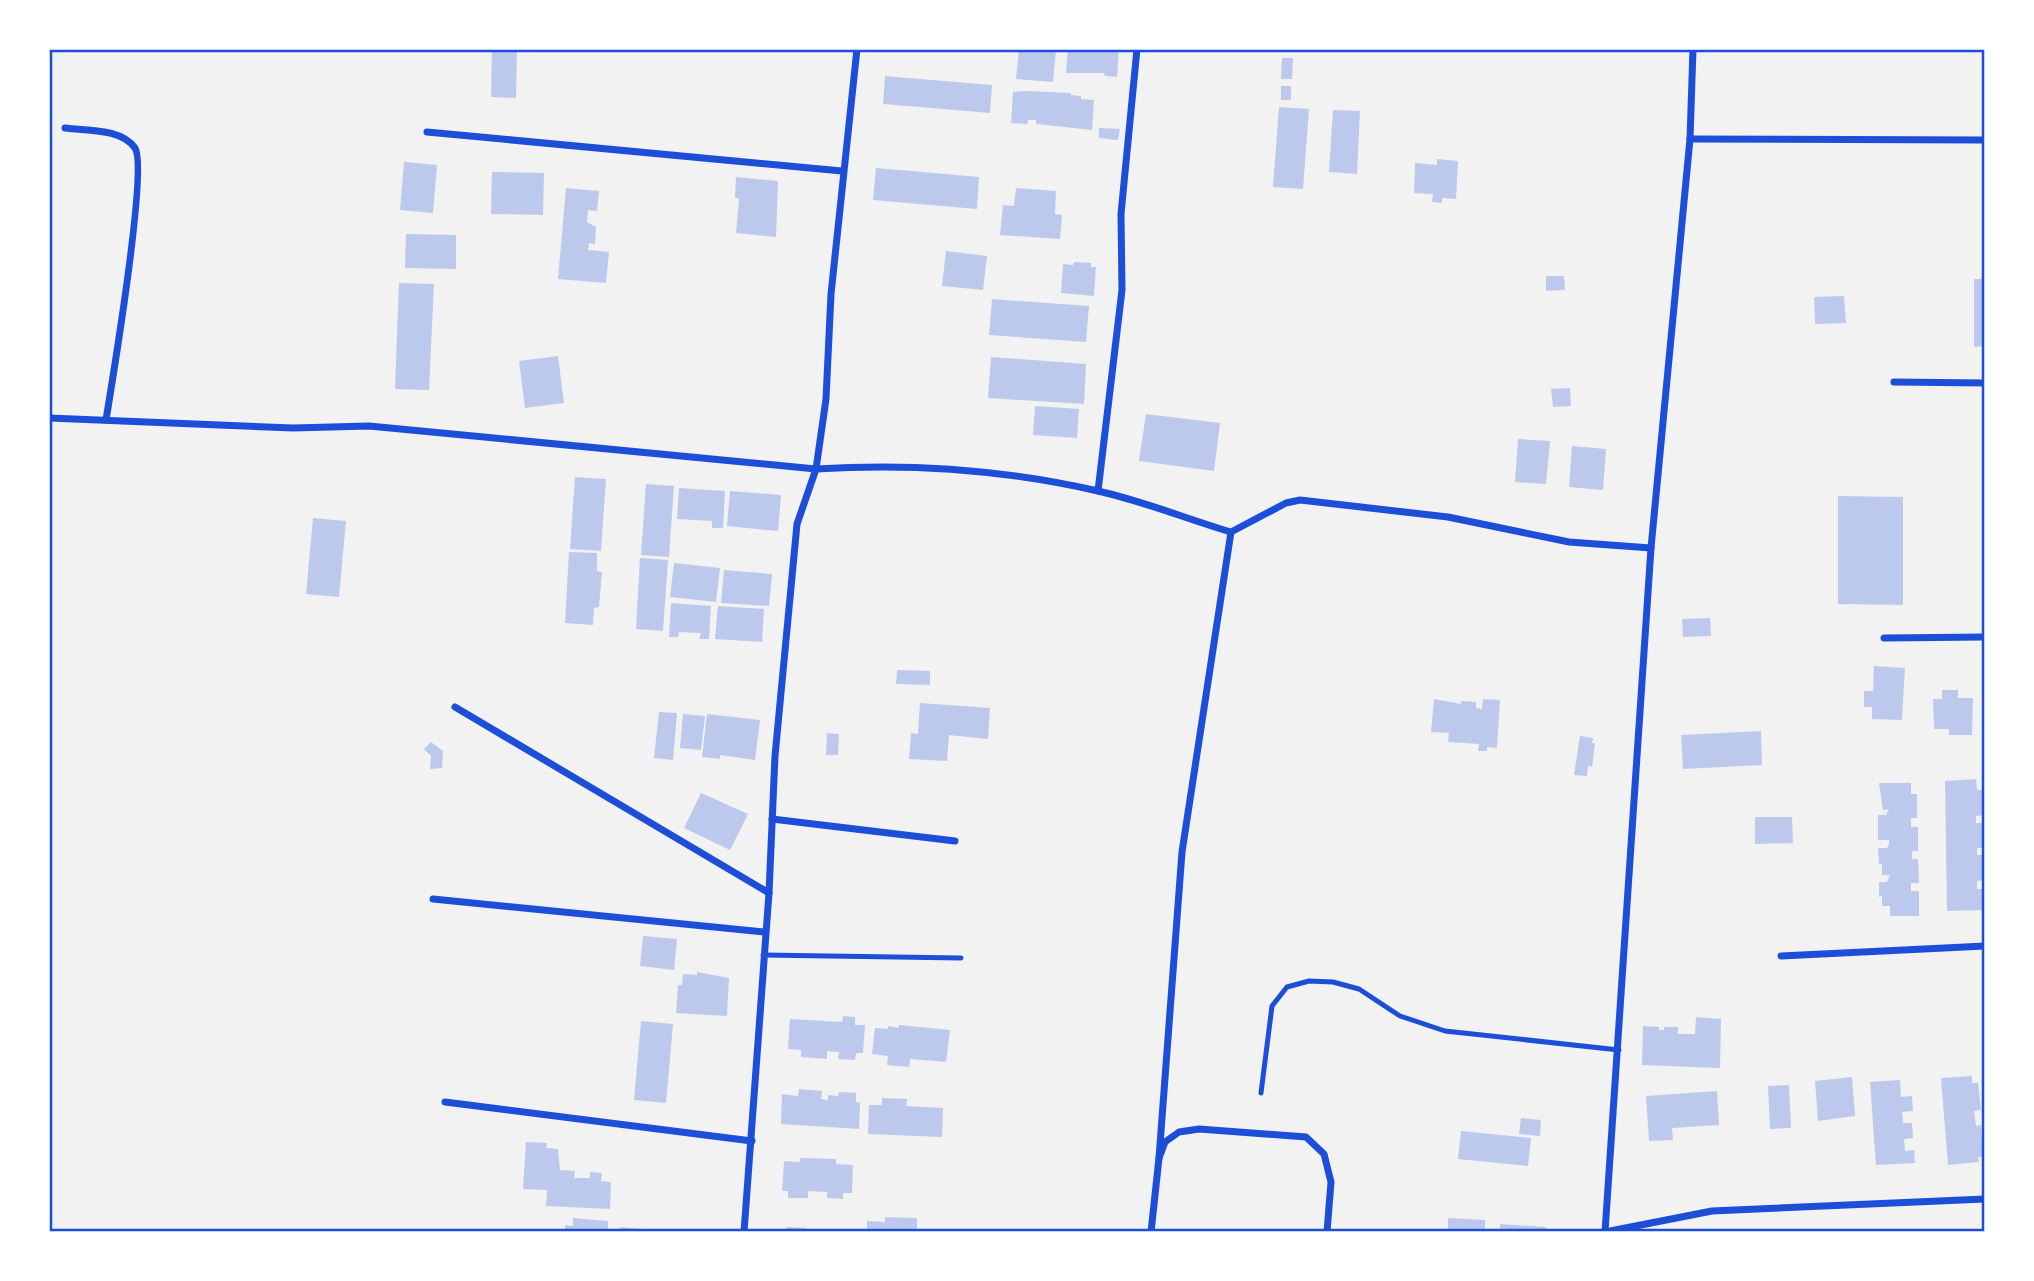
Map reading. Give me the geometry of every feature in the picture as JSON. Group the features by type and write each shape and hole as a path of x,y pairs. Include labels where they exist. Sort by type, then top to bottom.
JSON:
{"street":[{"path":"744,1232 769,893 775,756 797,524 816,469 826,400 842,171 857,49"},
{"path":"1098,491 1122,290 1121,214 1137,49"},
{"path":"1692,49 1690,139 1651,548 1605,1232 1712,1211 1985,1199"},
{"path":"65,128 113,133 128,140 137,151 139,168 130,257 106,420"},
{"path":"427,132 842,171"},
{"path":"1690,139 1985,140"},
{"path":"1894,382 1985,383"},
{"path":"49,418 293,428 369,426 816,469 950,469 1098,491 1231,532 1286,503 1300,500 1448,517 1569,542 1651,548"},
{"path":"1151,1232 1182,852 1231,532"},
{"path":"1884,638 1985,637"},
{"path":"455,707 769,893"},
{"path":"772,819 955,841"},
{"path":"433,899 765,932"},
{"path":"1781,956 1985,946"},
{"path":"445,1102 752,1141"},
{"path":"1159,1158 1165,1142 1179,1132 1199,1129 1306,1137 1324,1154 1331,1182 1328,1232"}],"lane":[{"path":"763,956 961,958"},
{"path":"1261,1093 1272,1006 1287,987 1309,981 1333,982 1359,989 1400,1016 1445,1031 1619,1050"}],"building":[{"path":"492,49 517,49 516,98 491,97"},
{"path":"1019,49 1056,49 1053,82 1016,79"},
{"path":"1068,49 1119,49 1117,77 1105,76 1104,73 1066,73"},
{"path":"1282,58 1293,58 1292,79 1281,79"},
{"path":"885,76 992,85 990,113 883,104"},
{"path":"1281,86 1291,86 1291,100 1281,100"},
{"path":"1013,92 1071,93 1081,96 1081,99 1094,100 1092,130 1036,124 1036,120 1028,120 1027,124 1011,123"},
{"path":"1279,107 1309,109 1303,189 1273,187"},
{"path":"1333,110 1360,111 1357,174 1329,172"},
{"path":"1099,128 1120,129 1118,140 1099,138"},
{"path":"1437,159 1458,161 1456,199 1442,198 1442,203 1432,202 1433,194 1414,193 1415,163 1437,165"},
{"path":"404,162 437,165 433,213 400,210"},
{"path":"876,168 979,177 977,209 873,200"},
{"path":"492,172 544,173 543,215 491,214"},
{"path":"736,177 778,181 776,237 736,233 739,199 735,197"},
{"path":"566,188 599,191 597,211 588,210 587,222 596,227 595,244 589,243 588,250 609,252 606,283 558,279"},
{"path":"1016,188 1056,191 1055,214 1062,215 1060,239 1000,235 1003,205 1014,206"},
{"path":"406,234 456,235 456,269 405,268"},
{"path":"946,251 987,256 983,290 942,286"},
{"path":"1074,262 1091,263 1091,267 1096,267 1094,296 1061,293 1063,264 1073,265"},
{"path":"1546,276 1564,276 1565,290 1546,291"},
{"path":"1974,279 1985,279 1985,346 1974,347"},
{"path":"399,283 434,284 429,390 395,389"},
{"path":"1844,296 1846,323 1815,324 1814,297"},
{"path":"992,299 1089,306 1086,342 989,335"},
{"path":"558,356 564,403 525,408 519,361"},
{"path":"991,357 1086,364 1084,404 988,398"},
{"path":"1570,388 1571,406 1553,407 1551,389"},
{"path":"1035,406 1079,409 1077,438 1033,435"},
{"path":"1146,414 1220,423 1214,471 1139,461"},
{"path":"1518,439 1550,441 1546,484 1515,482"},
{"path":"1572,446 1606,449 1603,490 1569,487"},
{"path":"575,477 606,479 601,551 570,549"},
{"path":"646,484 674,486 669,557 641,555"},
{"path":"679,488 725,491 723,528 712,528 712,521 677,519"},
{"path":"730,491 781,495 778,531 727,526"},
{"path":"1838,496 1903,497 1903,605 1838,604"},
{"path":"313,518 346,521 339,597 306,594"},
{"path":"569,552 597,553 597,571 602,572 599,607 594,608 593,625 565,623"},
{"path":"640,558 668,560 663,631 636,629"},
{"path":"674,563 720,568 716,602 670,597"},
{"path":"724,570 772,574 769,606 721,603"},
{"path":"671,603 711,606 709,639 699,639 701,633 679,632 678,637 669,637"},
{"path":"718,606 764,609 762,642 715,639"},
{"path":"1710,618 1711,636 1683,637 1682,619"},
{"path":"1874,666 1905,668 1902,720 1872,719 1872,707 1864,707 1864,691 1873,691"},
{"path":"897,670 930,671 930,685 896,684"},
{"path":"1942,690 1958,690 1958,698 1973,698 1972,735 1949,735 1949,729 1934,729 1933,699 1942,699"},
{"path":"1434,699 1461,704 1461,701 1476,702 1476,708 1482,709 1483,699 1500,700 1497,748 1487,747 1487,751 1478,751 1479,744 1448,742 1449,733 1431,732"},
{"path":"920,703 990,708 988,739 949,735 947,761 909,759 911,733 918,734"},
{"path":"659,712 677,713 673,760 654,758"},
{"path":"683,714 705,716 701,750 680,748"},
{"path":"707,714 760,720 755,760 720,755 720,759 702,757"},
{"path":"1761,731 1762,765 1683,769 1681,735"},
{"path":"827,733 839,734 838,755 826,755"},
{"path":"1580,736 1593,738 1592,743 1595,743 1592,767 1588,766 1587,776 1574,775"},
{"path":"431,742 443,751 442,768 430,769 431,756 424,749"},
{"path":"1976,779 1977,790 1983,790 1984,815 1976,816 1976,823 1984,823 1985,848 1977,848 1977,855 1985,855 1985,880 1977,881 1977,889 1985,889 1985,910 1947,911 1945,781"},
{"path":"1879,783 1911,783 1911,794 1917,794 1917,818 1911,818 1911,827 1918,827 1918,851 1912,851 1912,859 1918,859 1919,883 1911,883 1911,891 1919,891 1919,916 1890,916 1890,906 1882,906 1882,896 1879,897 1879,882 1887,882 1890,875 1882,875 1882,864 1879,864 1878,848 1887,848 1889,840 1878,840 1878,815 1886,815 1889,809 1883,810"},
{"path":"701,793 748,814 730,850 684,828"},
{"path":"1755,817 1792,817 1793,843 1755,844"},
{"path":"643,936 677,939 674,970 640,966"},
{"path":"697,972 729,978 727,1016 676,1013 678,985 682,985 683,974 697,975"},
{"path":"843,1016 855,1017 855,1025 865,1025 863,1053 856,1053 855,1060 838,1059 839,1052 827,1051 827,1059 801,1057 801,1050 788,1049 790,1019 842,1022"},
{"path":"1696,1017 1721,1019 1720,1068 1642,1065 1643,1026 1659,1027 1659,1030 1664,1030 1664,1027 1678,1027 1678,1034 1695,1034"},
{"path":"641,1021 673,1024 666,1103 634,1100"},
{"path":"899,1025 950,1030 946,1062 910,1059 909,1067 887,1065 888,1056 872,1054 875,1028 899,1028"},
{"path":"1972,1076 1972,1083 1978,1083 1981,1110 1974,1111 1976,1126 1981,1125 1983,1157 1978,1157 1979,1162 1948,1165 1941,1078"},
{"path":"1852,1077 1855,1116 1818,1121 1815,1081"},
{"path":"1900,1080 1901,1097 1912,1096 1913,1111 1902,1112 1903,1123 1912,1123 1913,1138 1904,1139 1905,1151 1914,1150 1915,1163 1876,1165 1870,1082"},
{"path":"1789,1085 1791,1128 1770,1129 1768,1086"},
{"path":"799,1089 822,1091 821,1099 828,1100 828,1095 838,1096 839,1092 856,1093 856,1102 860,1103 859,1129 781,1124 782,1094 798,1096"},
{"path":"1717,1091 1719,1125 1672,1128 1673,1140 1649,1141 1646,1096"},
{"path":"882,1098 907,1099 906,1106 943,1108 942,1137 868,1134 869,1105 882,1105"},
{"path":"1521,1118 1541,1120 1540,1136 1519,1134"},
{"path":"1461,1131 1531,1138 1528,1166 1458,1159"},
{"path":"526,1142 547,1143 546,1148 558,1149 560,1170 575,1171 574,1178 590,1178 590,1172 602,1173 601,1181 611,1182 610,1209 546,1206 547,1190 523,1189"},
{"path":"800,1158 836,1159 836,1164 853,1165 852,1193 843,1193 843,1199 827,1198 827,1192 808,1191 808,1198 788,1198 788,1191 782,1191 784,1161 800,1162"},
{"path":"885,1217 917,1218 917,1232 867,1232 867,1221 885,1222"},
{"path":"573,1218 608,1221 608,1232 565,1232 565,1225 573,1226"},
{"path":"1448,1218 1485,1220 1485,1232 1448,1232"},
{"path":"1500,1224 1546,1227 1545,1232 1500,1232"},
{"path":"620,1227 654,1230 654,1232 619,1232"},
{"path":"786,1227 806,1228 806,1232 786,1232"}]}
